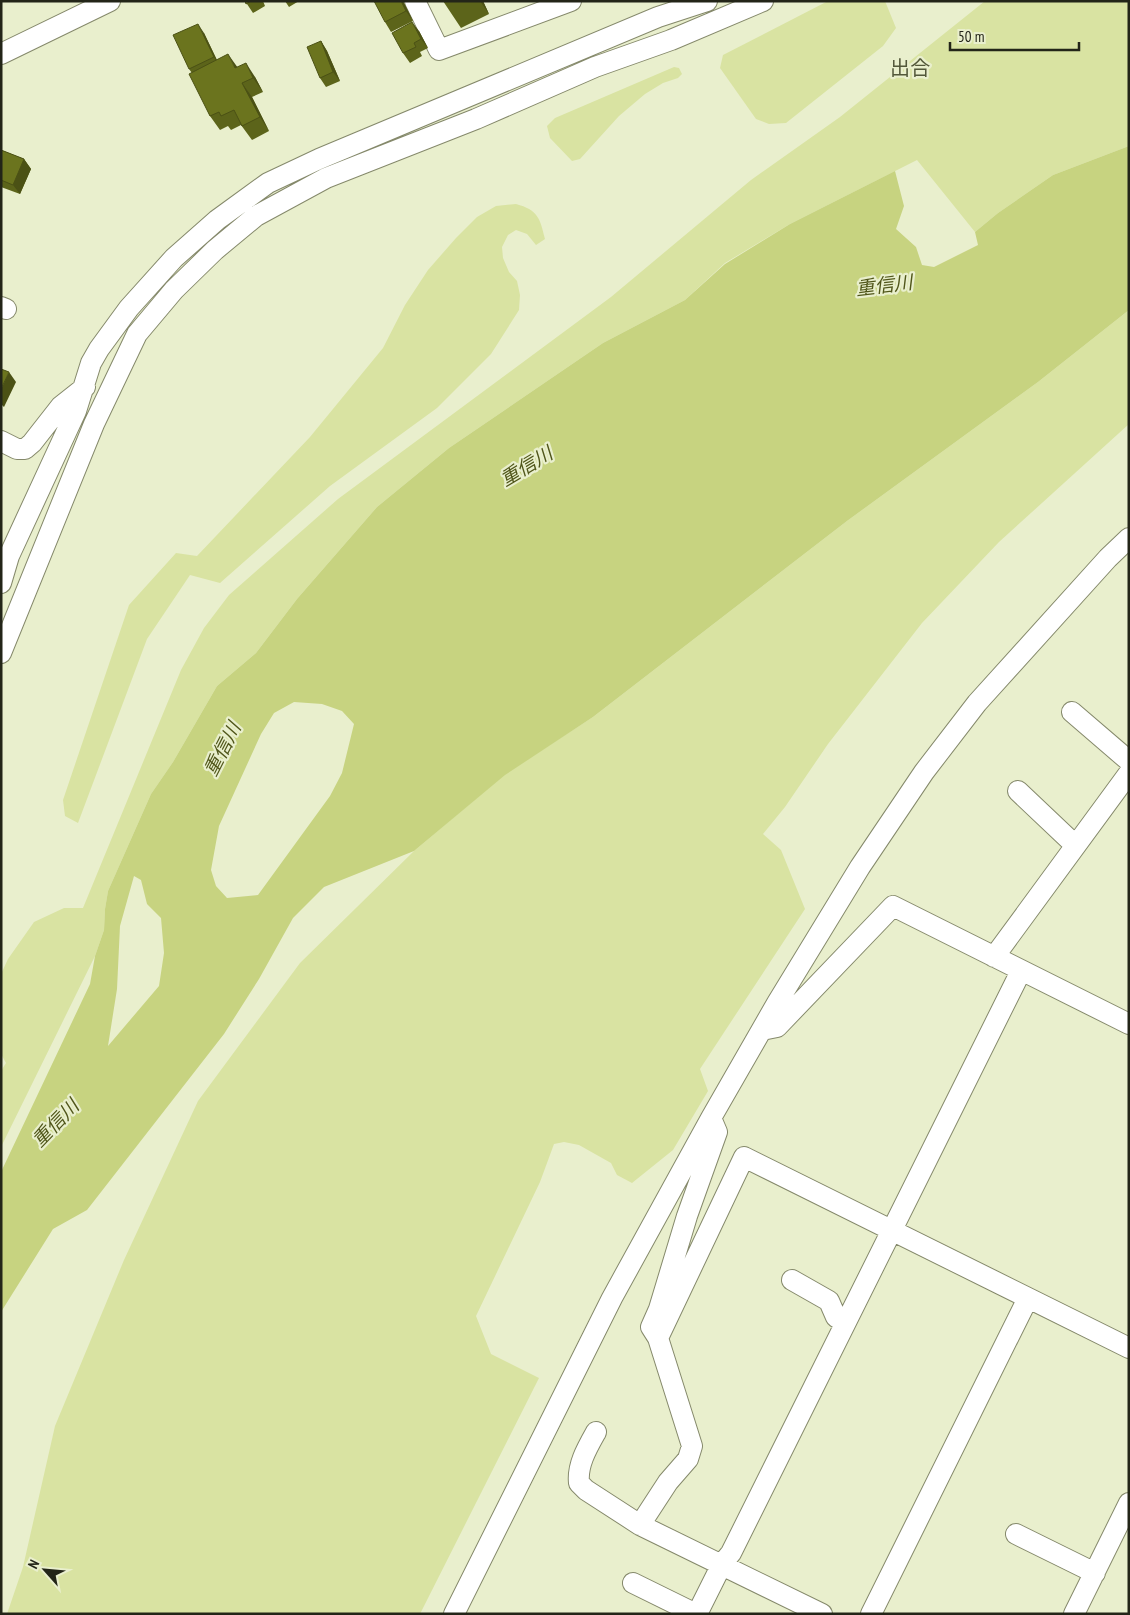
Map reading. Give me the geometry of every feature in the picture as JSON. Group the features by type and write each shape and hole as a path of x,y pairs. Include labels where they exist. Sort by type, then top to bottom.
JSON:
{"street":[{"path":"1,54 110,1"},
{"path":"415,1 439,50 571,1"},
{"path":"1,583 9,556 76,411 91,363 129,308 174,258 217,220 268,184 318,159 658,17 707,1"},
{"path":"1,441 17,449 25,449 32,443 61,406 95,377 111,357 137,334 174,290 215,250 256,216 326,178 476,119 595,67 671,40 763,1"},
{"path":"1,653 94,424 137,334"},
{"path":"1,593 32,546 49,532"},
{"path":"454,1614 612,1298 711,1118 860,867 924,772 977,703 1108,558 1129,538"},
{"path":"1072,712 1129,761"},
{"path":"994,956 1129,773"},
{"path":"1018,791 1075,846"},
{"path":"762,1030 777,1027 893,906 1129,1024"},
{"path":"633,1583 696,1614 722,1564 731,1553 1021,971"},
{"path":"640,1524 668,1482 688,1459 692,1446 658,1338 652,1327 716,1132 711,1118"},
{"path":"658,1338 744,1157 1129,1348"},
{"path":"792,1280 829,1301 831,1310 836,1317 845,1323"},
{"path":"871,1614 1028,1298"},
{"path":"596,1432 585,1453 578,1474 579,1483 586,1490 640,1524 822,1614"},
{"path":"1074,1614 1129,1503"},
{"path":"1016,1534 1094,1573"}],"shaded area":[{"path":"828,1 885,1 896,28 883,46 786,123 769,124 756,119 720,68 723,55"},
{"path":"985,1 1129,1 1129,146 1053,175 998,213 975,232 917,160 790,224 725,263 685,300 603,343 449,448 377,507 297,599 256,653 217,686 173,762 151,794 108,891 104,930 95,956 1,1147 1,1071 6,1063 1,1054 1,974 8,959 34,922 64,908 83,908 181,670 204,628 229,595 338,499 611,297 751,180 840,117"},
{"path":"674,67 679,68 682,74 678,78 663,83 645,94 619,116 580,159 572,161 550,138 547,126 555,118"},
{"path":"516,204 534,212 539,220 545,239 536,245 527,234 516,230 508,235 502,247 503,258 509,272 517,281 520,295 519,310 491,354 437,408 330,486 220,583 190,575 147,639 78,823 65,816 63,800 129,605 176,553 197,556 310,437 383,348 405,305 428,270 456,238 477,217 496,206"},
{"path":"1129,310 1129,424 999,542 922,623 828,744 785,807 763,834 781,850 805,909 700,1069 708,1091 673,1150 632,1183 617,1175 611,1163 579,1145 564,1142 554,1144 540,1182 476,1316 491,1354 539,1378 420,1614 7,1614 23,1567 55,1426 124,1260 198,1101 300,963 414,851 505,774 593,717 847,521 1038,382"}],"water":[{"name":"重信川","path":"1129,146 1129,310 1038,382 847,521 593,717 505,775 414,851 324,887 293,918 259,979 224,1034 87,1210 53,1229 1,1312 1,1172 90,984 95,956 104,930 108,891 151,794 173,762 217,686 256,653 297,599 377,507 449,448 603,343 685,300 725,264 790,224 895,171 904,206 896,229 916,247 922,265 934,267 978,245 975,232 998,213 1053,175","holes":["294,702 322,704 342,711 354,724 342,773 330,796 258,895 227,898 216,886 211,870 219,826 261,734 274,713","134,876 141,880 147,904 161,918 164,953 159,986 108,1046 117,989 120,926"]}],"building":[{"path":"374,1 401,1 406,11 385,22"},
{"path":"412,22 421,39 414,43 416,47 403,53 392,33"},
{"path":"198,24 214,57 189,69 173,35"},
{"path":"321,41 333,72 320,78 307,47"},
{"path":"228,54 235,68 246,63 253,78 242,83 260,117 242,126 234,110 221,116 219,112 210,116 189,74"},
{"path":"1,150 24,159 13,185 1,180"},
{"path":"1,369 9,372 1,389"}],"district":[{"name":"出合","path":"910,68"}]}
